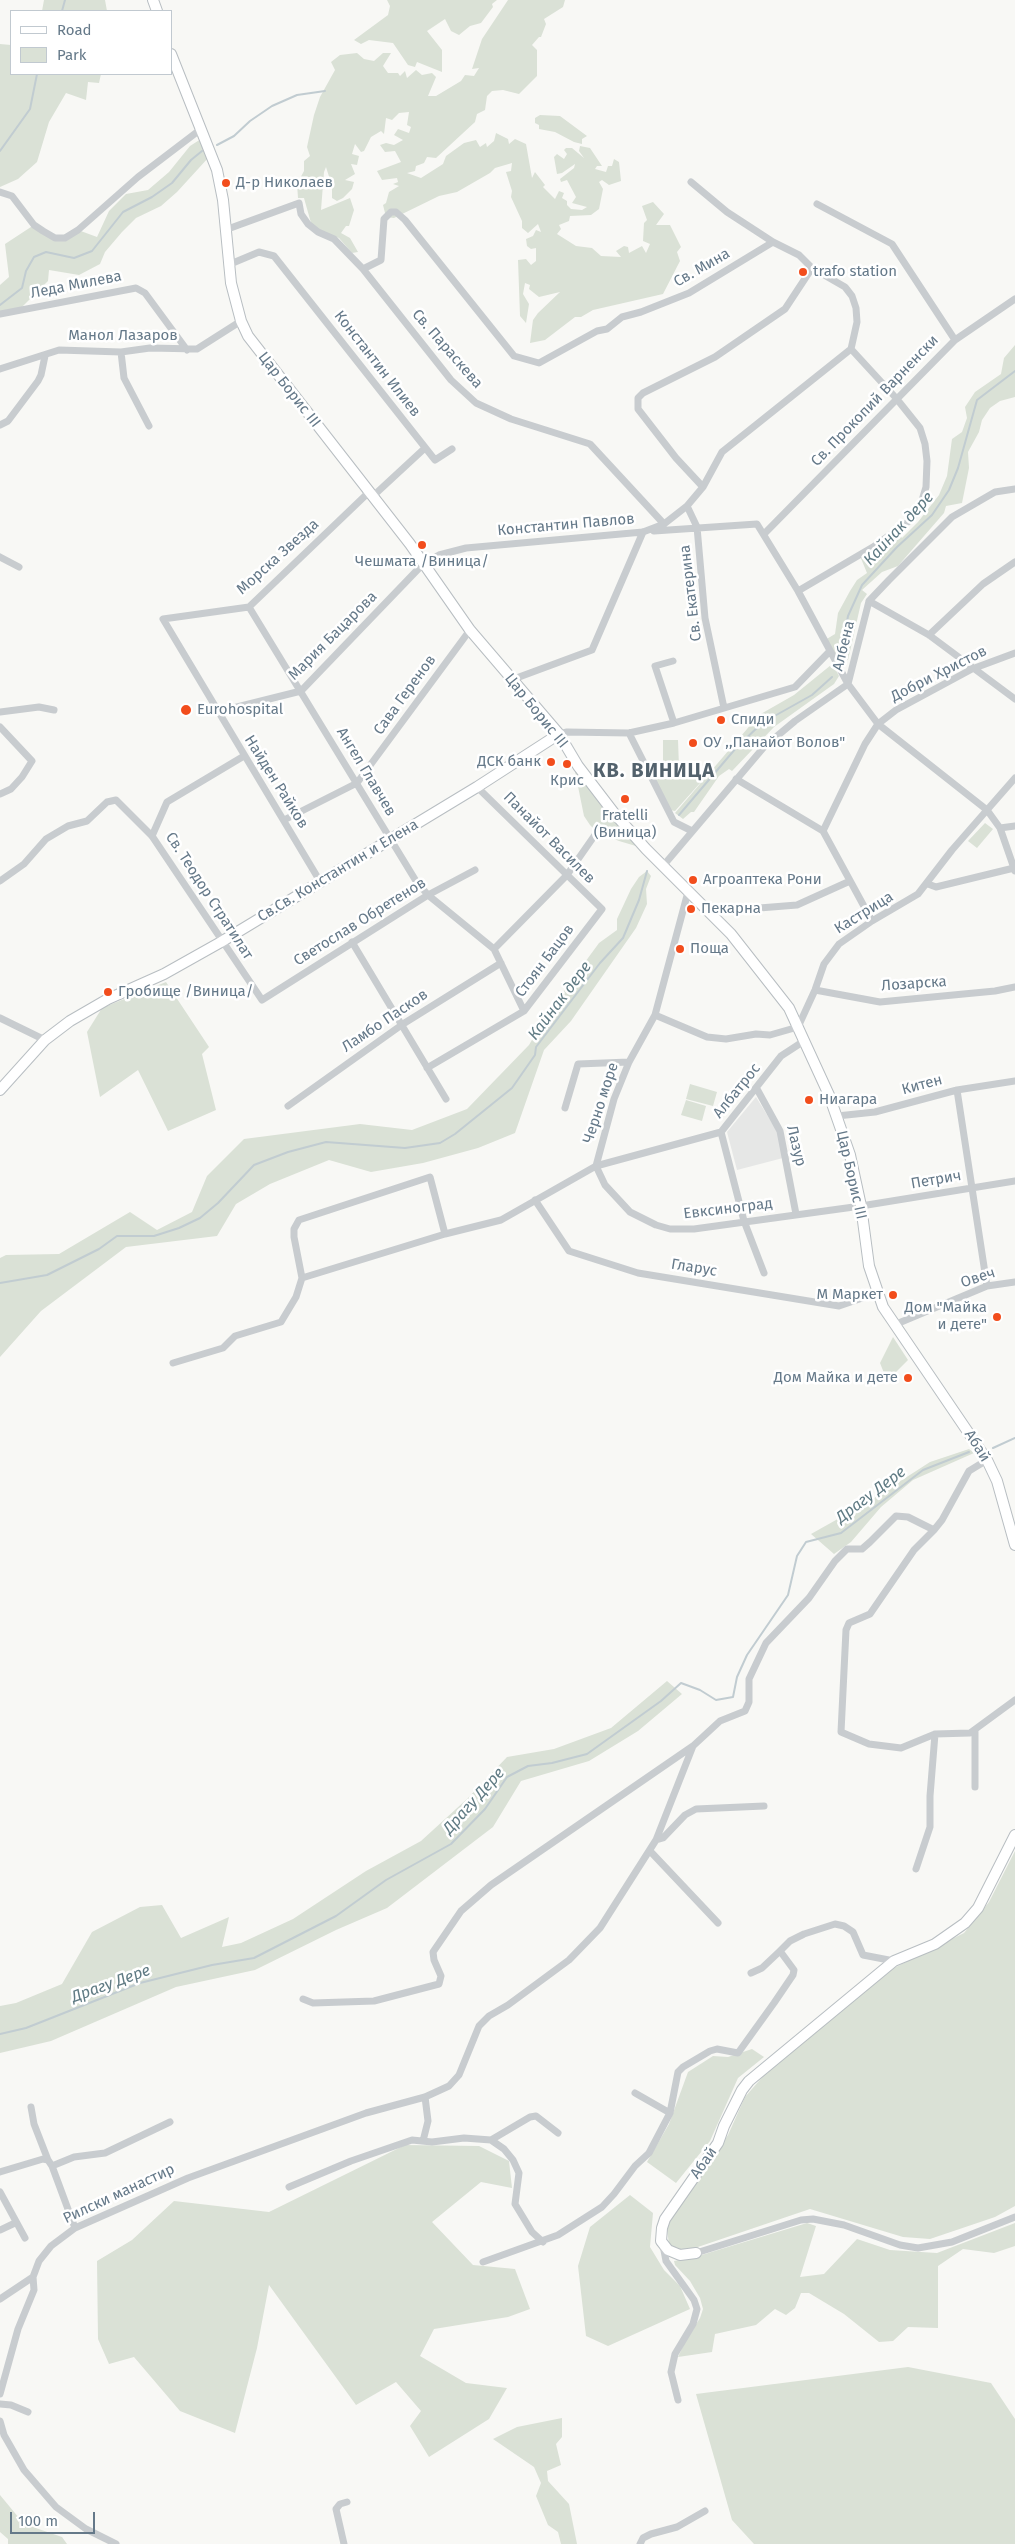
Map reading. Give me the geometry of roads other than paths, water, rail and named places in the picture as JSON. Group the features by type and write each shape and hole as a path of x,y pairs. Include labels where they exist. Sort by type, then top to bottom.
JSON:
{"street":[{"name":"Цар Борис III","path":"172,56 214,158 220,184 228,264 241,322 263,358 424,563 470,630 559,734 578,766 614,812 663,866 731,934 789,1008 837,1116 850,1154 861,1206 869,1266 877,1293 894,1325 917,1358"},
{"path":"1,194 12,196 38,228 55,238 65,238 78,230 138,177 201,129"},
{"path":"691,182 726,212 773,242 799,255 812,268 835,280 852,296 856,308 856,322 851,349 896,398 920,428 925,444 928,478 920,507 902,528 798,591"},
{"name":"Св. Параскева","path":"225,230 299,203 301,214 308,224 318,232 334,239 363,270 451,380 476,403 511,419 590,444 664,524"},
{"path":"817,204 892,244 955,340"},
{"name":"Св. Мина","path":"363,270 381,260 384,219 391,212 396,212 433,254 514,356 539,364 597,331 607,329 622,317 641,312 689,293 773,242"},
{"name":"Константин Илиев","path":"228,264 259,252 274,256 426,450"},
{"path":"703,487 676,458 640,411 637,403 641,394 715,356 785,309 812,268"},
{"name":"Леда Милева","path":"0,314 136,288 145,293 186,350"},
{"name":"Св. Прокопий Варненски","path":"764,534 955,340 1015,299"},
{"name":"Манол Лазаров","path":"0,369 59,350 121,352 150,348 197,349 241,322"},
{"name":"Константин Павлов","path":"424,563 439,555 466,548 643,532 664,524 687,506 703,487 722,452 851,349"},
{"path":"121,352 124,378 149,426"},
{"path":"0,425 8,421 38,381 45,356"},
{"path":"426,450 435,460 452,449"},
{"name":"Морска Звезда","path":"163,619 249,606 370,495 426,450"},
{"name":"Албена","path":"663,866 764,747 795,721 848,684 870,601 952,517 995,492 1015,489"},
{"name":"Св. Екатерина","path":"687,506 697,527 705,618 724,708"},
{"path":"511,680 592,650 643,532 757,524 798,591 829,652 848,684 878,724 987,810 1000,828 1014,870 936,887 928,884"},
{"path":"0,557 19,567"},
{"path":"930,635 983,584 1015,562"},
{"name":"Мария Бацарова","path":"217,712 301,691 424,563"},
{"path":"870,601 930,635 972,669 1015,698"},
{"name":"Ангел Главчев","path":"249,606 416,881 428,895 494,949 524,1012"},
{"name":"Найден Райков","path":"163,619 321,883"},
{"name":"Сава Геренов","path":"284,820 357,783 470,630"},
{"path":"559,734 567,732 629,733 674,723 795,687 829,652"},
{"name":"Добри Христов","path":"823,831 865,744 878,724 896,710 972,669 1015,652"},
{"path":"673,661 655,666 674,723"},
{"path":"0,712 39,707 54,710"},
{"path":"0,727 32,761 22,777 11,788 0,794"},
{"path":"629,733 674,822 692,831"},
{"name":"Св.Св. Константин и Елена","path":"0,1090 46,1040 70,1021 111,998 164,974 221,942 477,787 559,734"},
{"name":"Св. Теодор Стратилат","path":"244,756 167,802 152,836 221,942 262,1000"},
{"name":"Кастрица","path":"798,1027 816,990 824,964 838,944 872,921 905,904 928,884 952,850 1015,778"},
{"path":"736,779 823,831 872,921"},
{"name":"Панайот Василев","path":"477,787 602,910"},
{"path":"0,881 24,864 46,839 68,826 87,821 112,800 122,803 152,836"},
{"path":"1000,828 1015,826"},
{"path":"494,949 566,875 597,832"},
{"name":"Светослав Обретенов","path":"262,1000 428,895 474,870"},
{"path":"709,912 797,905 850,881"},
{"name":"Черно море","path":"302,1278 445,1234 501,1220 596,1166 614,1099 628,1062 655,1015 688,892"},
{"name":"Стоян Бацов","path":"427,1068 524,1012 602,910"},
{"path":"352,942 403,1024 446,1099"},
{"name":"Ламбо Пасков","path":"288,1106 403,1024 500,963"},
{"name":"Лозарска","path":"816,990 880,1002 995,991 1015,987"},
{"path":"655,1015 707,1037 726,1039 756,1034 770,1035 798,1027"},
{"path":"0,1018 46,1040"},
{"name":"Албатрос","path":"596,1166 721,1132 757,1090 781,1056 804,1041"},
{"path":"565,1108 578,1064 628,1062"},
{"name":"Китен","path":"837,1116 875,1112 956,1090 1015,1081"},
{"name":"Лазур","path":"757,1090 780,1131 796,1214"},
{"path":"956,1090 973,1187 987,1286"},
{"path":"721,1132 744,1221 764,1273"},
{"name":"Евксиноград","path":"596,1166 605,1185 630,1212 656,1225 670,1229 694,1229 861,1206"},
{"path":"173,1364 222,1348 236,1336 281,1322 296,1297 302,1278 294,1237 294,1229 298,1220 430,1177 445,1234"},
{"name":"Петрич","path":"861,1206 1015,1181"},
{"name":"Гларус","path":"535,1200 568,1251 638,1273 839,1306 877,1293"},
{"name":"Овеч","path":"894,1325 987,1286 1015,1282"},
{"name":"Абай","path":"917,1358 986,1460 996,1480 1015,1545"},
{"path":"986,1460 969,1471 942,1520 914,1550 870,1614 849,1623 846,1630 841,1732 868,1744 895,1748 935,1734 970,1733 1015,1700"},
{"path":"303,2000 313,2004 374,2001 438,1984 441,1976 434,1960 433,1952 461,1912 491,1885 693,1746 720,1721 745,1711 749,1702 749,1679 766,1643 809,1598 835,1561 847,1549 862,1549 896,1516 908,1517 934,1530"},
{"path":"975,1731 975,1786"},
{"path":"916,1868 930,1827 930,1796 935,1734"},
{"name":"Рилски манастир","path":"0,2299 33,2276 39,2261 51,2246 75,2228 154,2191 366,2112 425,2097 448,2086 459,2075 479,2026 489,2016 530,1990 579,1952 600,1928 656,1840 693,1746"},
{"path":"656,1840 664,1838 685,1815 696,1809 764,1806"},
{"name":"Абай","path":"663,2245 662,2234 665,2219 714,2149 724,2126 746,2086 894,1961 935,1944 965,1922 983,1900 1015,1835"},
{"path":"650,1851 718,1923"},
{"path":"752,1974 762,1968 790,1941 804,1934 835,1924 844,1926 853,1932 863,1955 894,1961"},
{"path":"483,2262 543,2242 558,2235 602,2207 635,2166 649,2153 670,2113 676,2079 683,2067 717,2049 738,2053 774,2003 793,1975 794,1970 780,1951"},
{"path":"635,2093 670,2113"},
{"path":"423,2141 428,2121 425,2097"},
{"path":"31,2106 34,2124 75,2228"},
{"path":"491,2140 530,2116 542,2119 558,2133"},
{"path":"0,2172 43,2159 50,2163 74,2157 105,2153 170,2122"},
{"path":"289,2187 351,2161 412,2140 464,2138 491,2140 504,2149 520,2173 515,2204 532,2232 543,2242"},
{"path":"0,2192 15,2223 25,2238"},
{"path":"663,2245 680,2255 696,2253 801,2220 812,2219 844,2225 900,2246 935,2247 1015,2217"},
{"path":"0,2230 15,2223"},
{"path":"663,2245 666,2261 694,2300 697,2309 693,2324 675,2354 671,2372 678,2400"},
{"path":"0,2394 18,2330 34,2290 33,2276"},
{"path":"0,2404 10,2405 28,2412"},
{"path":"0,2421 4,2435 24,2470 56,2507 86,2528 116,2544"},
{"path":"344,2544 336,2509 340,2504 347,2502"},
{"path":"640,2544 643,2538 677,2527 706,2511"}],"waterway":[{"path":"62,10 65,0"},
{"path":"0,151 30,109 37,75"},
{"path":"217,145 234,136 250,121 272,106 297,95 325,91"},
{"path":"0,305 22,288 26,271 34,257 46,252 74,258 92,251 123,212 152,197 172,183 191,160 202,151"},
{"name":"Кайнак дере","path":"840,660 848,616 862,585 897,547 932,515 949,490 958,468 977,400 1015,371"},
{"name":"Кайнак дере","path":"679,815 736,748 762,723 812,695 832,677"},
{"name":"Кайнак дере","path":"0,1283 47,1275 99,1249 117,1236 154,1236 179,1228 200,1218 218,1203 254,1165 288,1152 326,1142 405,1148 440,1143 455,1134 512,1088 535,1055 536,1047 600,963 623,938 639,900 647,871"},
{"name":"Драгу Дере","path":"993,1448 1015,1438"},
{"name":"Драгу Дере","path":"0,2034 26,2028 140,1983 212,1965 254,1958 336,1916 386,1880 451,1844 485,1809 507,1777 528,1766 552,1763 587,1754 661,1701 681,1683 700,1690 716,1700 733,1697 737,1677 747,1655 788,1595 797,1556 806,1542 841,1533 923,1470 969,1452"}],"place":[{"name":"Д-р Николаев","path":"226,183"},
{"name":"trafo station","path":"803,272"},
{"name":"Чешмата /Виница/","path":"422,545"},
{"name":"Eurohospital","path":"186,710"},
{"name":"Спиди","path":"721,720"},
{"name":"ОУ ,,Панайот Волов\"","path":"693,743"},
{"name":"ДСК банк","path":"551,762"},
{"name":"Крис","path":"567,764"},
{"name":"Fratelli (Виница)","path":"625,799"},
{"name":"Агроаптека Рони","path":"693,880"},
{"name":"Пекарна","path":"691,909"},
{"name":"Поща","path":"680,949"},
{"name":"Гробище /Виница/","path":"108,992"},
{"name":"Ниагара","path":"809,1100"},
{"name":"М Маркет","path":"893,1295"},
{"name":"Дом \"Майка и дете\"","path":"997,1317"},
{"name":"Дом Майка и дете","path":"908,1378"}],"district":[{"name":"КВ. ВИНИЦА","path":"654,771"}]}
